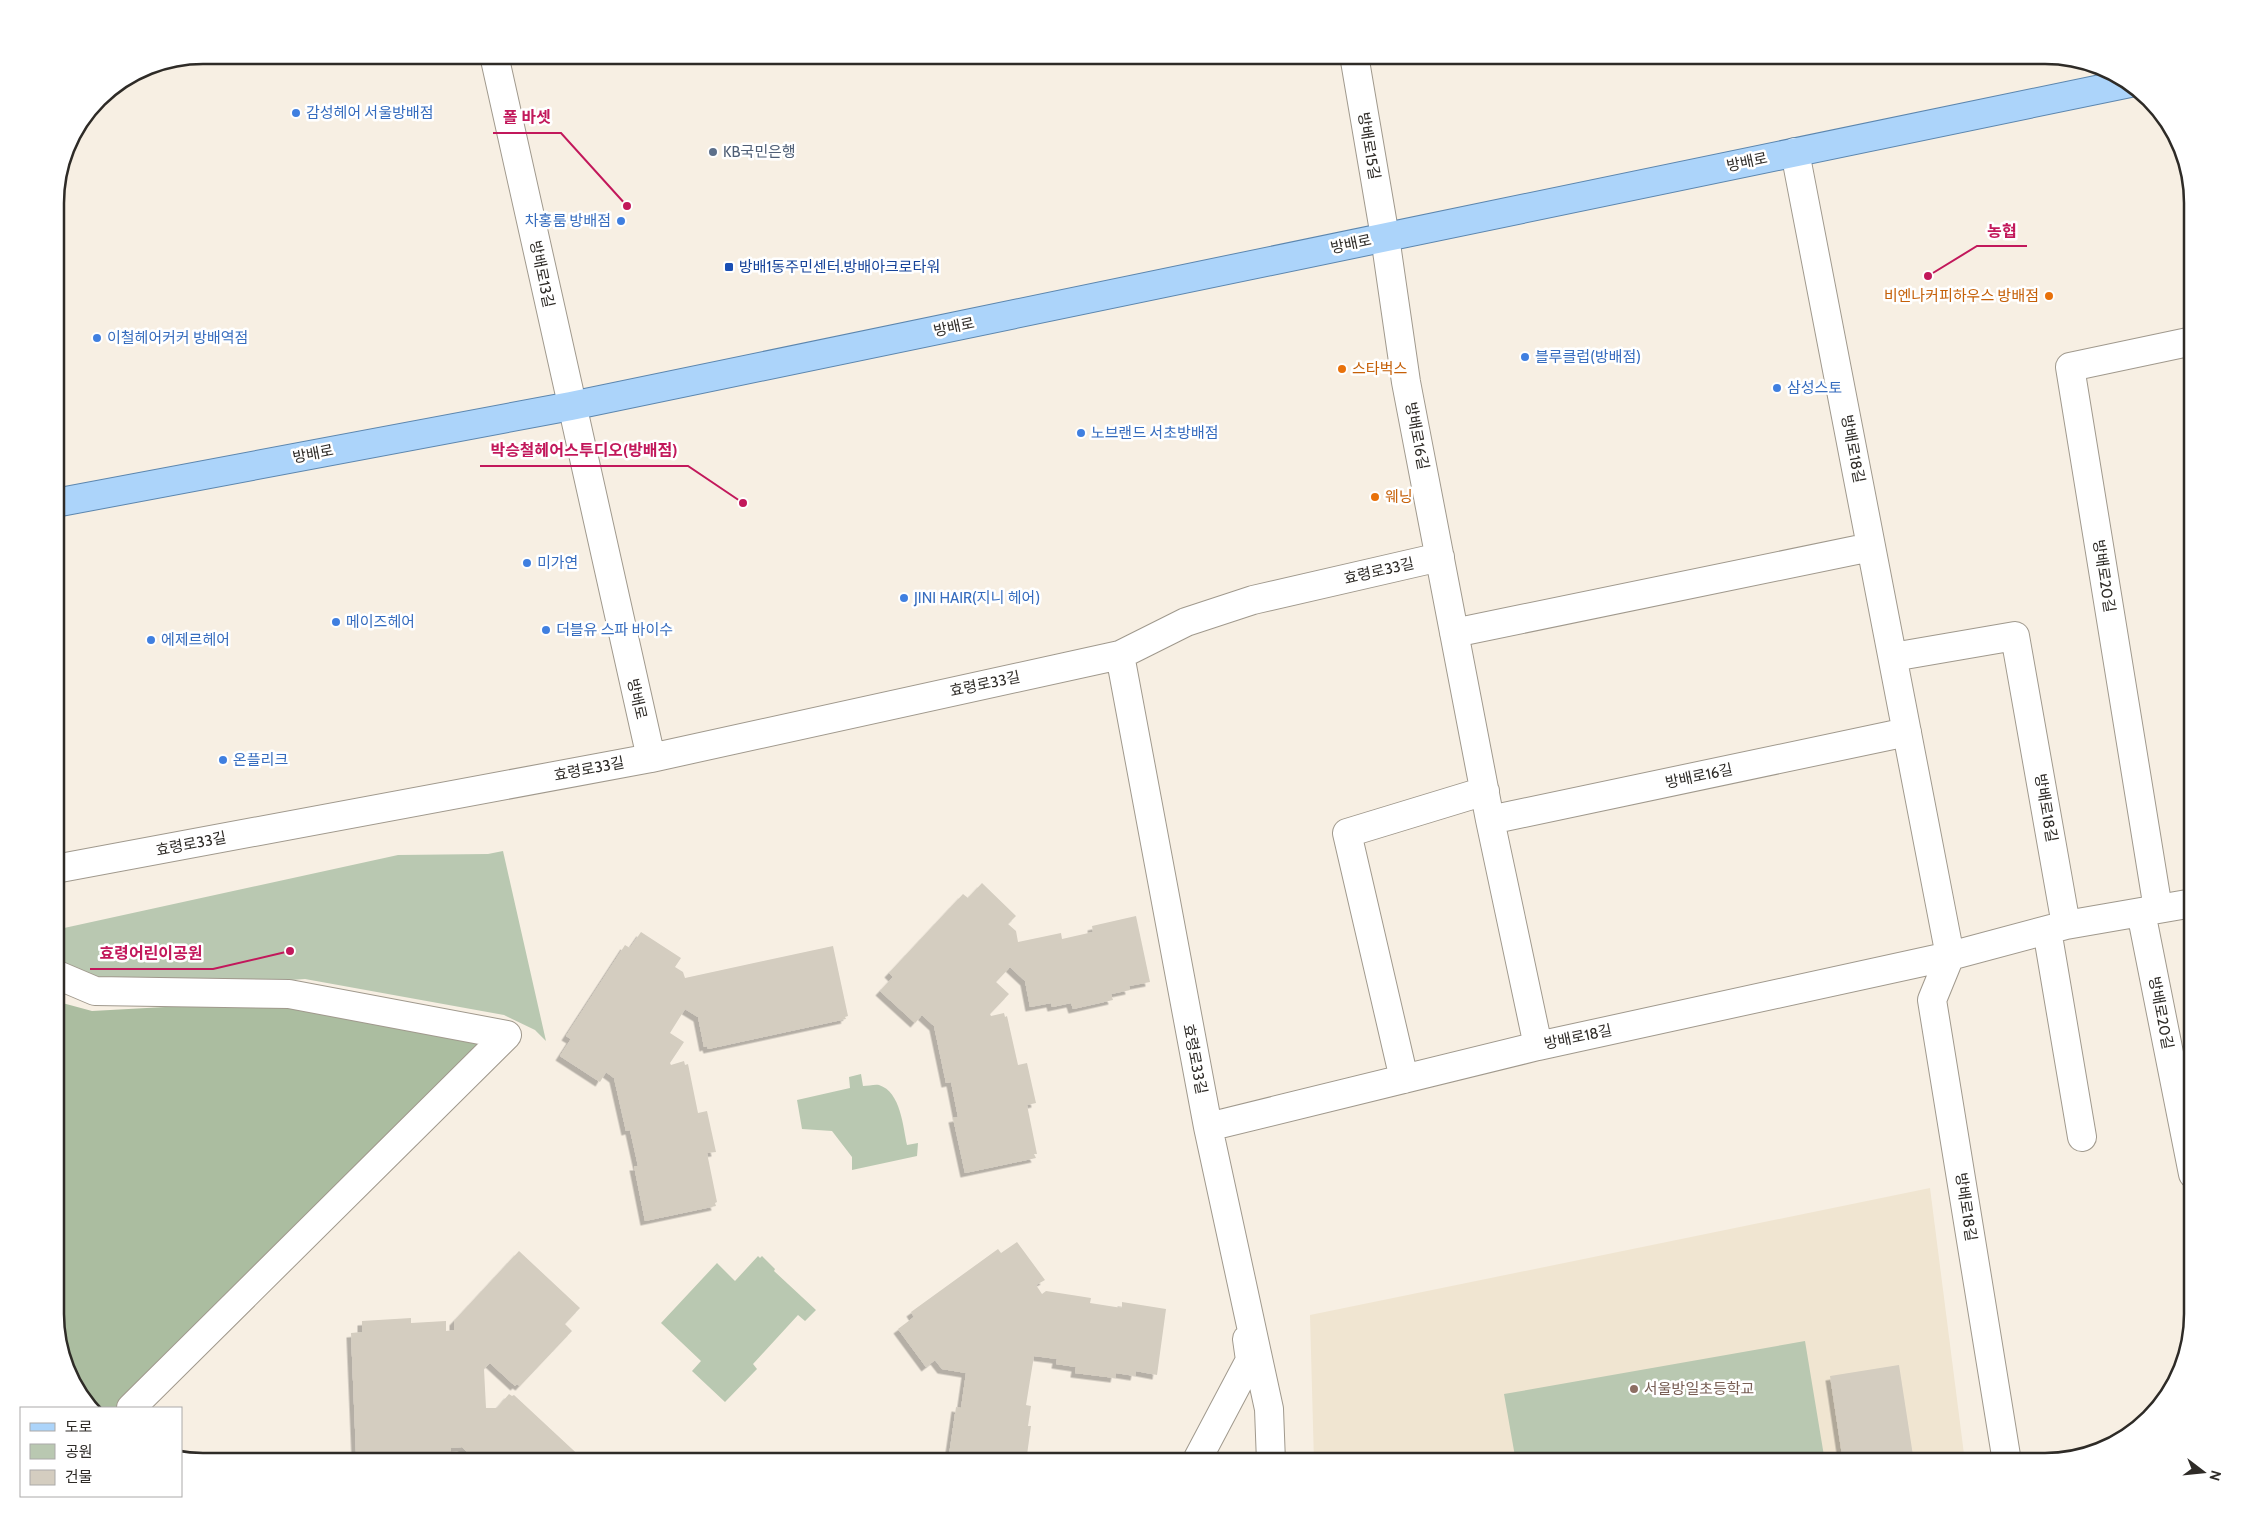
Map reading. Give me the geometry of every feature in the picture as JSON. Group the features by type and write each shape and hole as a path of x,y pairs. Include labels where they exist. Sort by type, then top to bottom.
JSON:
{"main road":[{"name":"방배로","path":"64,500 571,406 2119,85"}],"street":[{"name":"방배로13길","path":"496,64 571,406"},
{"name":"방배로15길","path":"1356,64 1385,237"},
{"name":"방배로18길","path":"1795,152 1950,956 1932,1000 2006,1453"},
{"name":"방배로16길","path":"1385,237 1406,382 1490,820 1538,1046"},
{"name":"방배로20길","path":"2184,343 2070,367 2149,911 2184,1120"},
{"name":"방배로","path":"571,406 651,758"},
{"path":"1454,633 1871,547"},
{"name":"효령로33길","path":"64,867 651,758 1120,654 1186,622 1253,600 1440,557"},
{"name":"방배로18길","path":"1893,657 2015,636 2057,927 2082,1137"},
{"name":"효령로33길","path":"1120,654 1208,1127 1270,1409 1271,1453"},
{"name":"방배로16길","path":"1490,820 1907,732"},
{"path":"1404,1079 1347,833 1485,791"},
{"name":"방배로18길","path":"1208,1127 1538,1046 1950,956 2057,927 2184,905"},
{"path":"64,978 95,990 289,994 507,1035 133,1407"},
{"path":"1201,1453 1250,1360 1227,1214"}],"shaded area":[{"name":"서울방일초등학교","path":"1930,1188 1964,1453 1314,1453 1310,1315"}],"green space":[{"path":"503,851 546,1041 535,1030 504,1015 305,979 156,989 64,974 64,928 398,855 488,854"},
{"path":"291,1000 482,1042 118,1407 99,1407 82,1384 71,1359 64,1323 64,1003 92,1011"},
{"path":"861,1074 863,1086 879,1085 892,1095 900,1111 907,1145 918,1143 917,1156 852,1170 852,1157 832,1131 802,1129 797,1100 850,1088 849,1077"},
{"path":"758,1256 760,1258 762,1256 775,1269 774,1271 816,1310 805,1321 798,1315 753,1364 757,1369 725,1402 692,1371 701,1361 661,1323 717,1263 735,1281"},
{"path":"1805,1341 1824,1453 1514,1453 1504,1394"}],"building":[{"path":"982,883 1016,916 1008,924 1016,931 1018,942 1061,933 1062,939 1093,932 1092,926 1136,916 1150,982 1129,986 1130,990 1111,994 1113,1000 1073,1009 1071,1003 1052,1007 1051,1003 1030,1007 1025,981 1010,967 996,982 1009,994 990,1014 991,1016 1004,1013 1005,1017 1007,1016 1018,1065 1027,1063 1036,1103 1027,1105 1037,1154 1034,1154 1036,1158 965,1173 953,1118 958,1117 951,1082 946,1083 934,1026 922,1015 915,1023 880,991 893,977 889,973 963,894 968,898"},
{"path":"641,932 681,958 675,967 683,972 685,978 833,946 848,1016 845,1017 846,1019 708,1049 707,1046 704,1047 698,1017 685,1009 670,1033 684,1042 670,1063 671,1065 684,1061 685,1065 688,1064 698,1113 707,1111 716,1152 707,1153 717,1202 715,1203 716,1206 645,1221 634,1166 638,1166 630,1130 626,1131 614,1078 606,1072 600,1082 560,1056 571,1039 566,1036 625,945 630,948"},
{"path":"1017,1242 1045,1280 1036,1285 1042,1294 1046,1291 1091,1298 1090,1303 1122,1308 1122,1302 1166,1309 1157,1375 1136,1371 1135,1376 1116,1373 1115,1378 1075,1373 1076,1367 1056,1364 1057,1359 1034,1356 1026,1405 1031,1406 1028,1426 1031,1426 1027,1453 949,1453 956,1407 961,1408 966,1373 942,1369 935,1360 926,1367 898,1329 914,1317 911,1312 998,1249 1001,1253"},
{"path":"519,1251 580,1308 565,1324 572,1331 520,1386 517,1384 515,1386 490,1363 484,1369 486,1408 497,1408 509,1394 514,1395 576,1453 468,1453 462,1447 451,1448 451,1453 356,1453 351,1333 362,1332 362,1321 411,1318 411,1323 446,1321 446,1331 454,1330 454,1321"},
{"path":"1899,1365 1913,1453 1842,1453 1830,1376"}],"place":[{"name":"감성헤어 서울방배점","path":"296,113"},
{"name":"KB국민은행","path":"713,152"},
{"name":"폴 바셋","path":"627,206"},
{"name":"차홍룸 방배점","path":"621,221"},
{"name":"방배1동주민센터.방배아크로타워","path":"729,267"},
{"name":"농협","path":"1928,276"},
{"name":"비엔나커피하우스 방배점","path":"2049,296"},
{"name":"이철헤어커커 방배역점","path":"97,338"},
{"name":"블루클럽(방배점)","path":"1525,357"},
{"name":"스타벅스","path":"1342,369"},
{"name":"삼성스토","path":"1777,388"},
{"name":"노브랜드 서초방배점","path":"1081,433"},
{"name":"웨닝","path":"1375,497"},
{"name":"박승철헤어스투디오(방배점)","path":"743,503"},
{"name":"미가연","path":"527,563"},
{"name":"JINI HAIR(지니 헤어)","path":"904,598"},
{"name":"메이즈헤어","path":"336,622"},
{"name":"더블유 스파 바이수","path":"546,630"},
{"name":"에제르헤어","path":"151,640"},
{"name":"온플리크","path":"223,760"},
{"name":"효령어린이공원","path":"290,951"},
{"name":"서울방일초등학교","path":"1634,1389"}]}
